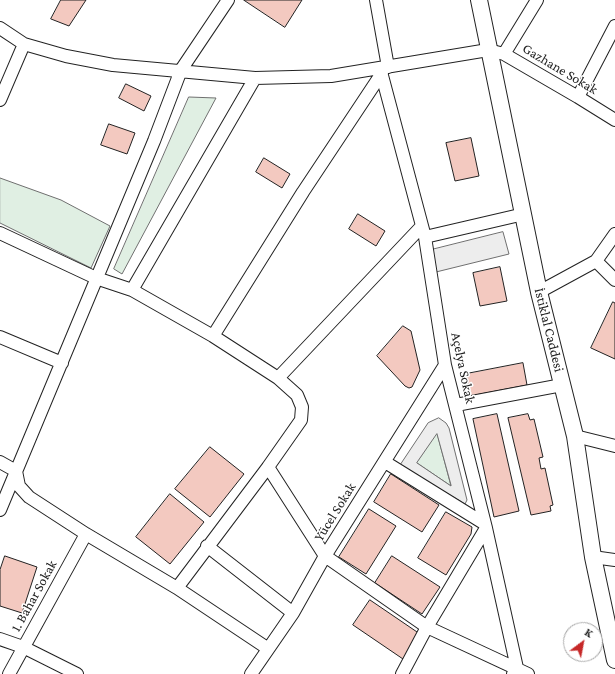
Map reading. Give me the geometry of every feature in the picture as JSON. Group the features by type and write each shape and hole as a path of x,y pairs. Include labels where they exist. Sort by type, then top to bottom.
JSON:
{"main road":[{"name":"İstiklal Caddesi","path":"479,0 488,50 524,214 539,292 575,436 593,557 615,660"}],"street":[{"path":"0,510 3,492 16,471 62,363 154,141 181,70 228,0"},
{"name":"Açelya Sokak","path":"376,0 383,70 424,231 446,365 486,526 515,671"},
{"path":"504,54 537,0"},
{"path":"578,97 615,26"},
{"path":"0,28 24,44 66,56 113,65 181,70 255,78 331,76 383,70 488,50"},
{"path":"0,100 24,44"},
{"name":"Gazhane Sokak","path":"488,50 504,54 615,120"},
{"path":"213,336 303,192 383,70"},
{"path":"132,290 255,78"},
{"path":"278,378 424,231 524,214"},
{"path":"0,233 96,278 132,290 213,336 278,378 297,395 302,407 301,420 268,468 207,546 177,588"},
{"path":"539,292 596,261 615,234"},
{"path":"596,261 615,280"},
{"path":"0,337 62,363"},
{"name":"Yücel Sokak","path":"251,674 267,648 293,614 325,556 446,365"},
{"path":"456,405 562,385"},
{"path":"575,436 615,446"},
{"path":"0,462 16,471 19,486 29,497 86,534 177,588 267,648"},
{"path":"385,462 486,526 427,627 402,674"},
{"path":"268,468 325,556 427,627 515,671 528,674"},
{"name":"1. Bahar Sokak","path":"9,674 86,534"},
{"path":"207,546 293,614"},
{"path":"593,557 615,560"},
{"path":"0,639 23,647 77,674"}],"green space":[{"path":"189,97 216,98 122,274 114,269"},
{"path":"0,178 61,200 110,226 91,268 0,223"},
{"path":"437,433 451,486 417,463"}],"shaded area":[{"path":"503,232 509,254 436,272 431,250"},
{"path":"439,418 446,423 449,428 467,500 465,504 400,465 428,423","holes":["437,434 451,486 417,463"]}],"building":[{"path":"61,0 86,0 69,26 51,19"},
{"path":"244,0 302,0 285,27"},
{"path":"126,84 151,96 144,111 119,98"},
{"path":"109,124 135,133 127,154 101,145"},
{"path":"471,138 479,176 455,181 446,143"},
{"path":"264,158 290,174 282,188 256,172"},
{"path":"358,214 385,231 376,246 349,229"},
{"path":"500,267 507,301 480,306 473,273"},
{"path":"613,302 615,303 615,359 591,348"},
{"path":"403,326 411,331 420,370 412,387 409,388 405,386 377,356"},
{"path":"523,363 527,385 470,396 466,374"},
{"path":"497,414 519,511 494,517 473,419"},
{"path":"528,414 530,420 534,419 543,457 539,458 541,469 545,468 553,505 550,506 551,511 531,515 508,418"},
{"path":"210,447 244,474 210,517 175,489"},
{"path":"391,474 439,505 422,532 374,502"},
{"path":"170,494 204,522 170,564 136,537"},
{"path":"369,509 396,526 366,574 339,557"},
{"path":"446,512 472,527 471,534 446,575 418,558"},
{"path":"5,556 37,567 22,613 0,606 0,570"},
{"path":"392,556 440,587 422,614 375,583"},
{"path":"370,600 420,634 403,659 353,625"}]}
